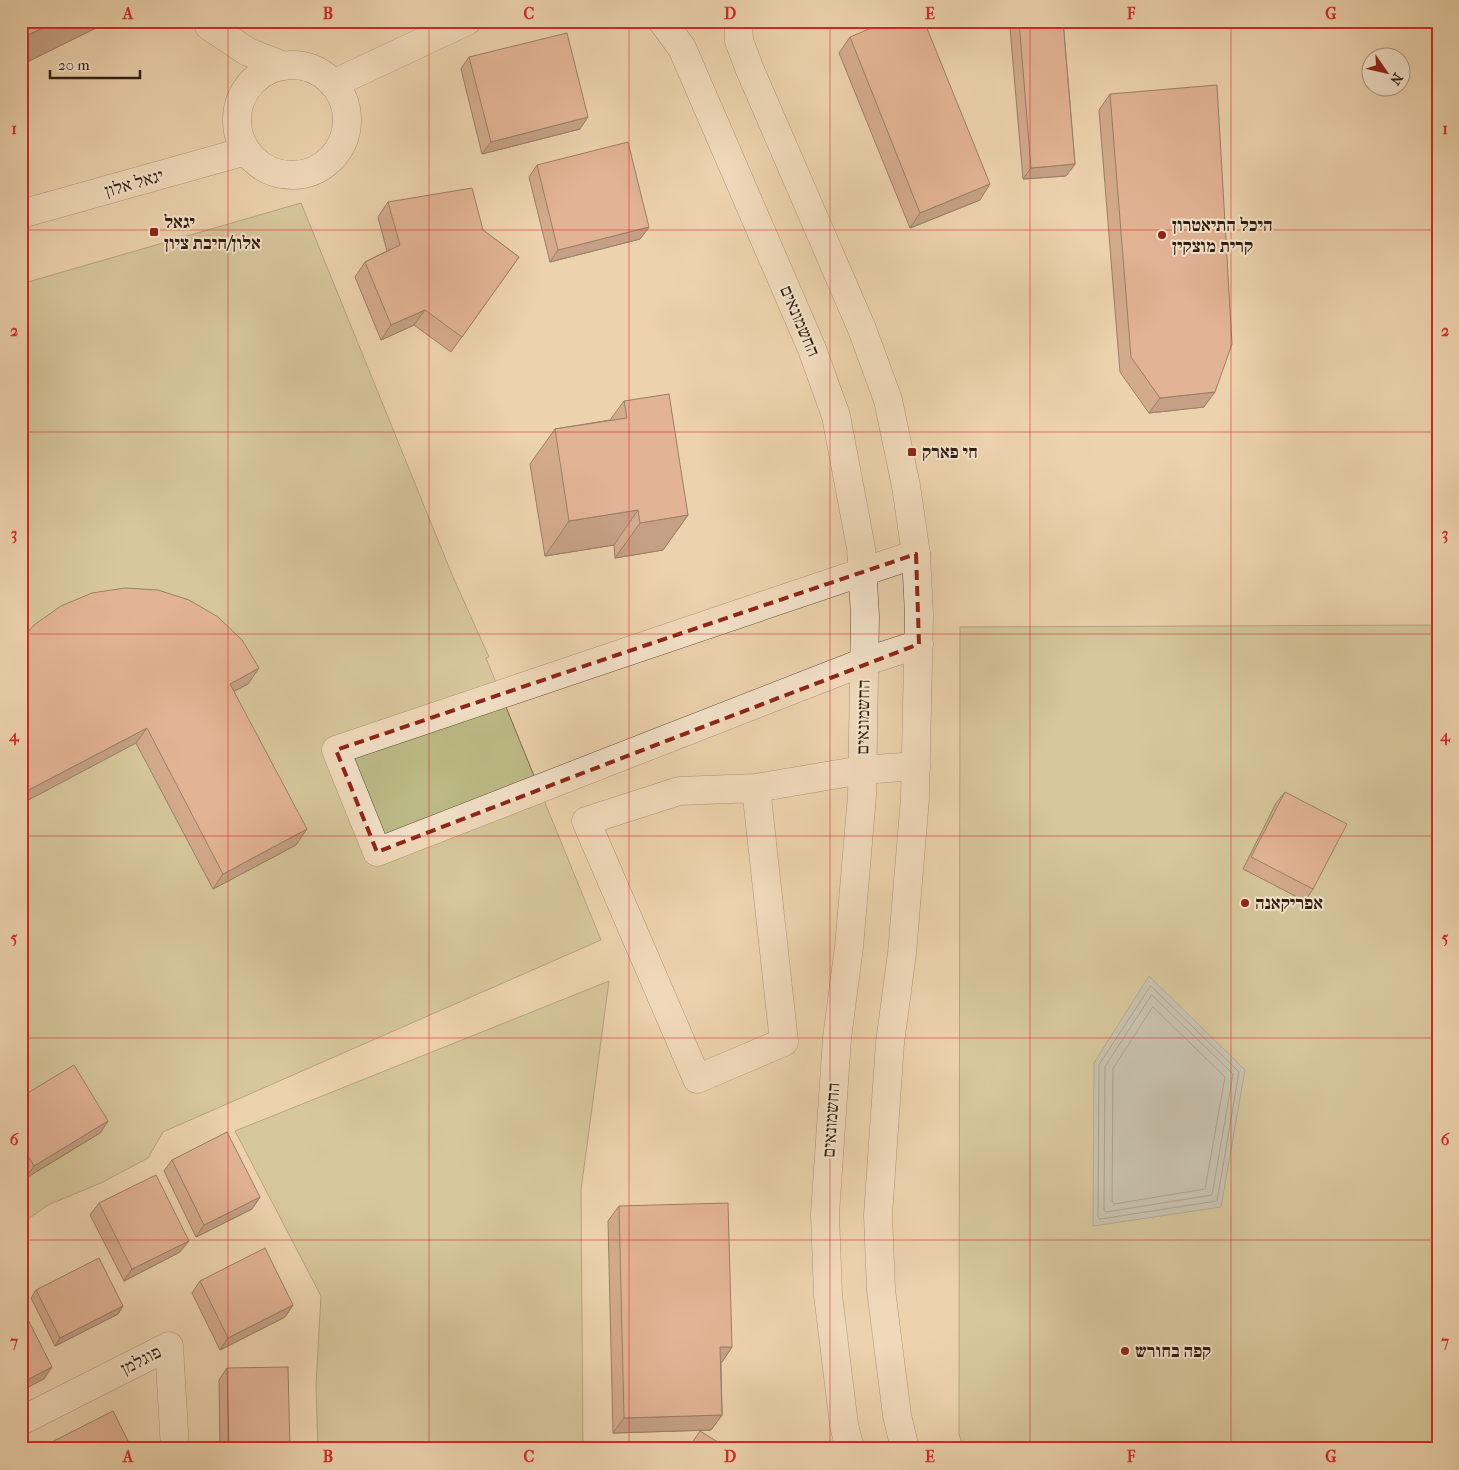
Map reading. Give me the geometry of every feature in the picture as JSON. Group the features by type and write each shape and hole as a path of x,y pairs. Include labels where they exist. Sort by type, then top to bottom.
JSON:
{"street":[{"path":"207,21 209,26 248,52 284,66"},
{"path":"333,84 466,21"},
{"name":"החשמונאים","path":"662,21 682,48 812,349 836,416 844,448 861,548 864,662 862,770 855,884 838,1038 824,1214 828,1295 844,1425 850,1449"},
{"path":"738,21 739,41 750,70 862,329 888,400 906,486 916,554 919,644 916,766 909,878 890,1043 878,1214 881,1290 897,1415 905,1449"},
{"path":"284,66 303,66 320,72 333,84 343,99 347,116 345,134 338,150 326,164 310,172 292,175 275,172 259,164 246,151 239,134 238,116 242,98 252,83 266,71 284,66"},
{"name":"יגאל אלון","path":"21,214 246,151"},
{"path":"916,554 336,750 377,852 864,662 919,644"},
{"path":"756,788 784,1042 697,1079 586,822 679,791 756,788 862,770 916,766"},
{"name":"פוגלמן","path":"21,1421 170,1346 175,1449"}],"highlighted area":[{"path":"916,554 919,644 377,852 336,750"}],"shaded area":[{"path":"301,203 453,577 489,657 486,658 601,940 163,1132 148,1158 101,1183 48,1205 21,1224 21,284"},
{"path":"1438,625 1438,1449 964,1449 959,1434 960,627"},
{"path":"609,981 581,1190 583,1449 318,1449 316,1385 321,1296 235,1131"}],"water":[{"path":"1149,976 1245,1070 1221,1207 1093,1226 1094,1063"}],"building":[{"path":"21,21 57,21 26,36 21,26"},
{"path":"888,21 924,21 990,184 920,213 850,37"},
{"path":"1019,21 1063,21 1075,164 1031,168"},
{"path":"567,33 588,117 491,142 469,57"},
{"name":"היכל התיאטרון קרית מוצקין","path":"1217,85 1232,344 1215,392 1160,398 1131,357 1110,94"},
{"path":"628,142 649,227 558,250 537,165"},
{"path":"472,188 483,230 519,257 462,337 425,310 391,325 365,262 400,245 388,202"},
{"path":"669,394 688,515 640,523 638,510 569,521 555,429 627,418 624,401"},
{"path":"125,588 158,590 189,600 218,617 242,640 259,668 230,684 307,829 223,874 147,728 21,794 21,640 34,625 61,606 92,593"},
{"path":"1285,792 1347,824 1313,889 1251,857"},
{"path":"74,1065 108,1121 34,1166 21,1144 21,1097"},
{"path":"227,1132 260,1197 204,1225 172,1160"},
{"path":"156,1175 189,1241 132,1269 99,1203"},
{"path":"728,1203 732,1347 720,1347 722,1415 624,1418 619,1206"},
{"path":"265,1248 293,1305 228,1338 200,1281"},
{"path":"99,1258 123,1306 60,1338 36,1290"},
{"path":"21,1306 52,1367 21,1383"},
{"path":"288,1367 290,1449 229,1449 227,1368"},
{"path":"113,1411 132,1449 38,1449"},
{"path":"700,1431 729,1449 688,1449"}],"place":[{"name":"יגאל אלון/חיבת ציון","path":"154,232"},
{"name":"היכל התיאטרון קרית מוצקין","path":"1162,235"},
{"name":"חי פארק","path":"912,452"},
{"name":"אפריקאנה","path":"1245,903"},
{"name":"קפה בחורש","path":"1125,1351"}]}
